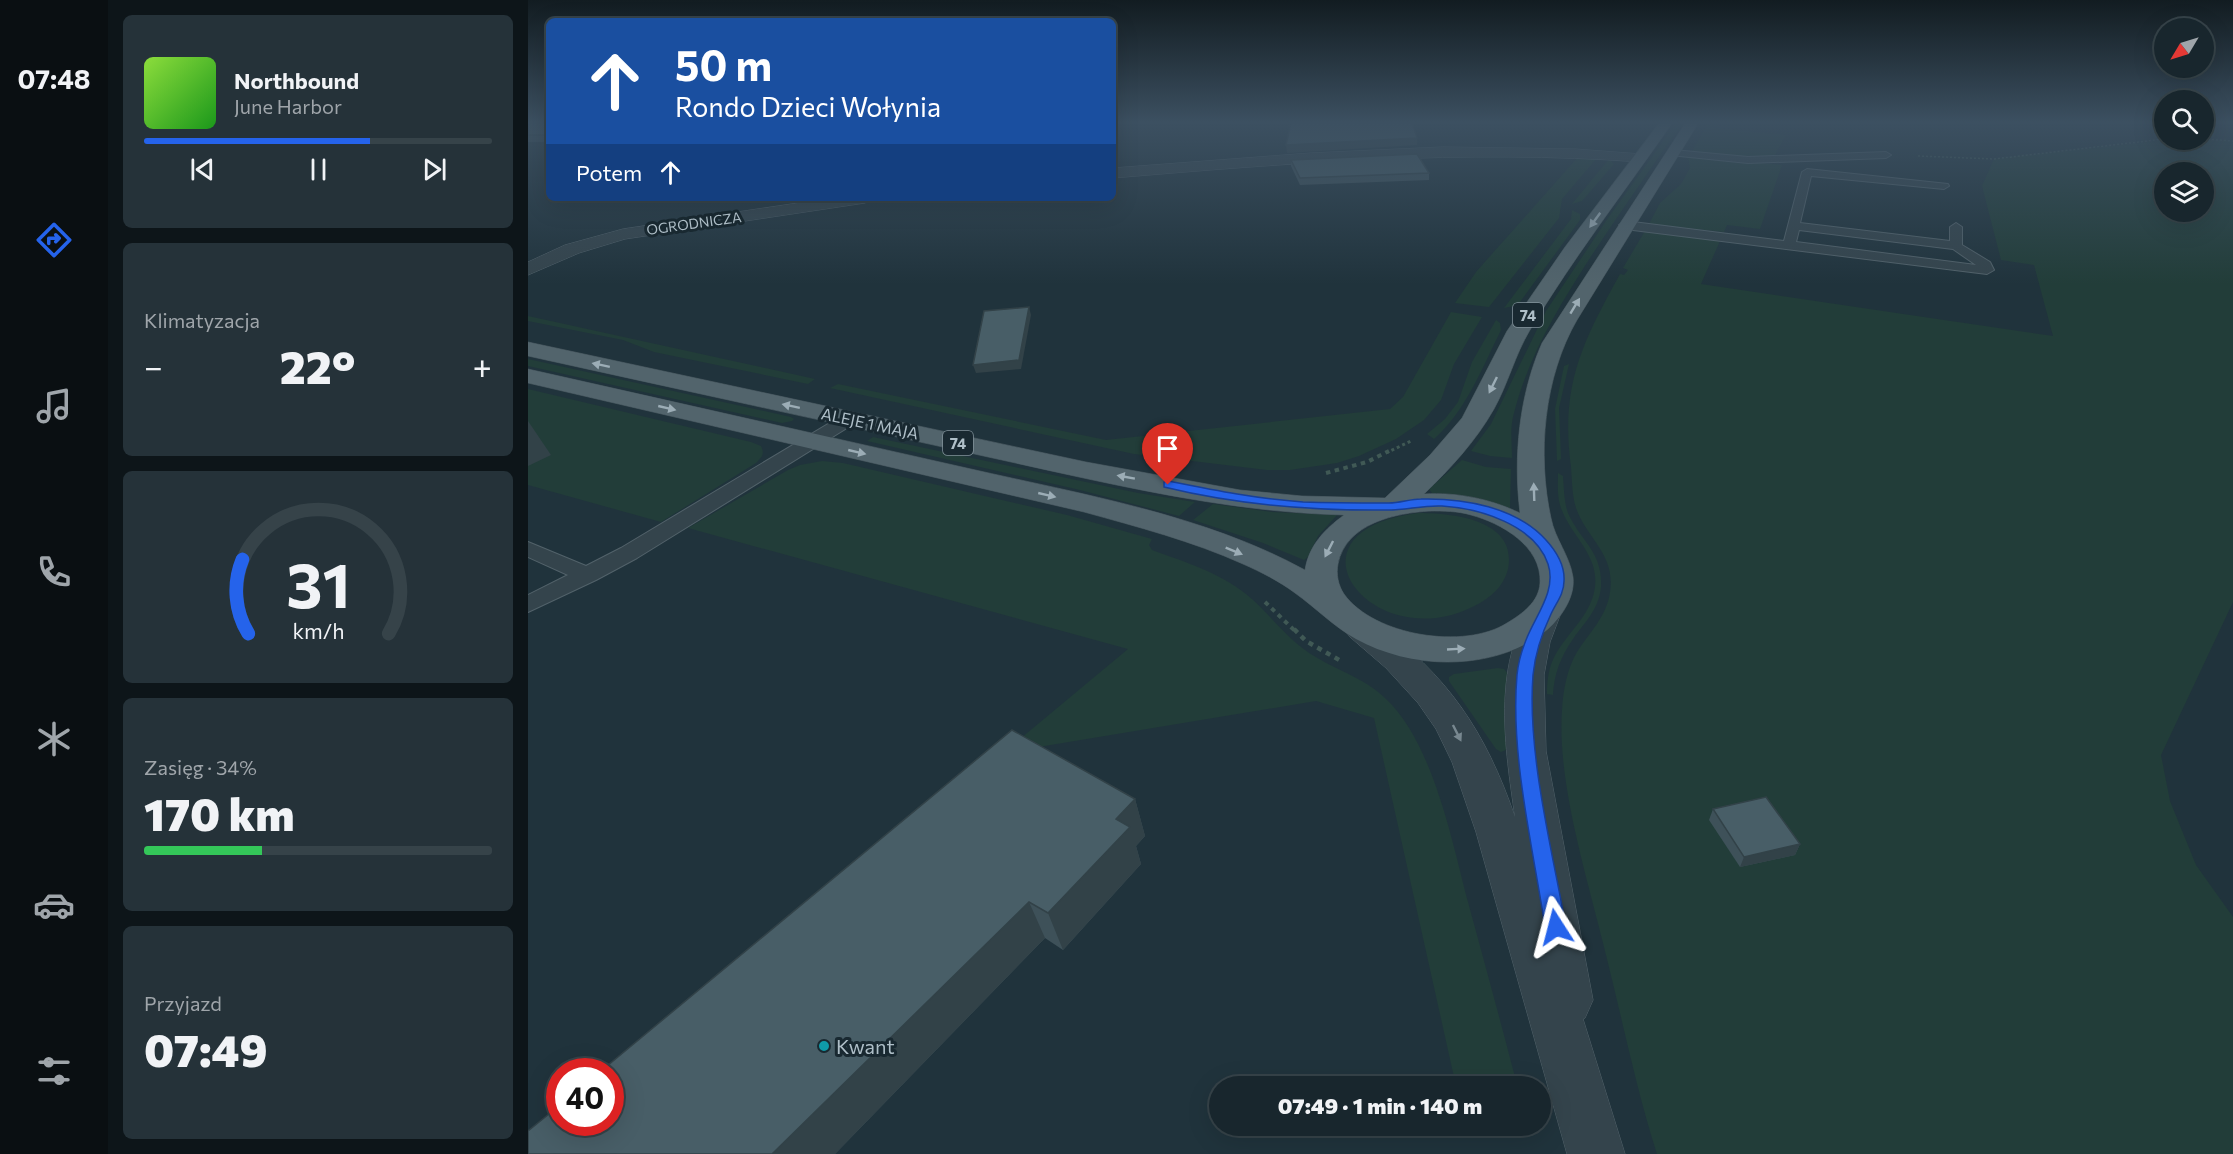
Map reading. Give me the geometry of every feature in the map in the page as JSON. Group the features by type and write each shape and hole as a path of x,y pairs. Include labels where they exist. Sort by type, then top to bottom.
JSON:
{"main road":[{"name":"74","path":"1392,507 1429,474 1465,433 1492,389 1516,333 1628,176"},
{"name":"74","path":"1547,549 1533,534 1514,521 1468,505 1417,503 1369,514 1349,525 1335,537 1326,551 1321,567 1322,583 1348,633 1409,646 1462,649 1488,644 1511,637 1530,626 1544,613 1554,597 1557,580 1555,564 1535,518 1534,414 1542,374 1553,342 1657,176"},
{"name":"ALEJE 1 MAJA","path":"528,349 1086,470 1240,499 1302,505 1392,507"},
{"name":"ALEJE 1 MAJA","path":"528,376 1091,505 1210,541 1264,563 1302,582 1348,633"}],"street":[{"name":"OGRODNICZA","path":"528,269 572,249 623,234 845,201"},
{"path":"1544,613 1532,642 1525,675 1526,751 1591,1134"},
{"path":"1348,633 1395,655 1425,686 1451,720 1470,758 1495,826 1591,1134"}],"lane":[{"path":"1789,244 1806,176"},
{"path":"1845,176 1944,186"},
{"path":"1625,225 1987,270 1985,265 1956,246 1795,226"},
{"path":"1956,226 1956,246"},
{"path":"528,604 629,553 849,419"},
{"path":"528,549 588,574"}],"path":[{"path":"1317,474 1366,462 1413,439"},
{"path":"1264,600 1306,641 1348,633"}],"green space":[{"path":"1561,176 1582,176 1562,199 1559,218 1489,307 1455,303 1476,272"},
{"path":"1595,176 1604,176 1582,201 1572,204"},
{"path":"1638,176 1646,176 1566,296 1535,354 1526,374 1513,417 1512,458 1471,451 1491,424 1546,311"},
{"path":"1686,176 1778,176 1760,229 1727,225 1724,232 1649,224 1660,203 1681,184"},
{"path":"1987,176 2154,176 2154,222 2214,222 2214,176 2233,176 2233,602 2161,755 2170,801 2196,865 2233,917 2233,1154 1657,1154 1581,858 1564,767 1563,703 1568,673 1577,652 1605,609 1611,579 1605,557 1576,508 1572,488 1568,438 1569,412 1577,366 1585,344 1620,274 1624,275 1628,270 1623,268 1645,231 1720,241 1701,284 2053,336 2034,265 2001,260 1982,186"},
{"path":"1572,210 1580,214 1580,220 1520,302 1504,308 1571,219"},
{"path":"1451,312 1482,317 1454,364 1441,400 1424,420 1396,439 1359,456 1337,463 1290,470 1267,470 1134,454 830,388 838,384 1106,440 1390,409 1403,397"},
{"path":"528,316 815,379 808,384 654,352 623,340 528,321"},
{"path":"1496,320 1500,323 1501,330 1472,388 1455,416 1434,439 1427,434 1445,419 1458,402 1472,362"},
{"path":"528,359 794,419 782,423 528,366"},
{"path":"1569,364 1559,408 1561,459 1557,461 1555,409 1564,366"},
{"path":"528,389 751,442 761,446 762,455 756,463 661,522 528,485"},
{"path":"873,437 1138,493 1195,502 1179,516 1080,490 867,441"},
{"path":"1462,460 1486,467 1511,469 1510,508 1453,495 1432,493 1429,489"},
{"path":"822,461 843,463 1067,515 1152,539 1149,545 1152,550 1201,568 1235,586 1305,650 1377,691 1402,718 1416,741 1439,794 1515,1076 1454,1076 1374,718 1316,701 1003,753 1128,649 688,528 800,465"},
{"path":"1558,473 1563,476 1568,513 1595,555 1601,575 1601,587 1594,609 1562,659 1553,695 1547,694 1552,662 1583,617 1595,587 1595,575 1588,554 1564,516 1560,505"},
{"path":"1213,504 1272,512 1337,515 1318,536 1308,557 1304,560 1263,543 1193,520"},
{"path":"1418,513 1445,514 1475,521 1489,527 1499,535 1507,546 1509,560 1504,580 1491,595 1480,603 1442,617 1406,617 1376,606 1355,588 1346,566 1351,544 1374,525"},
{"path":"1504,669 1508,674 1508,746 1501,752 1496,749 1449,681 1449,677 1454,674"}],"building":[{"path":"1299,176 1355,176 1300,178"},
{"path":"1029,307 1019,360 973,365 984,311"},
{"path":"1012,730 1135,799 1116,819 1130,827 1048,913 1029,902 772,1154 528,1154 528,1131 546,1116 546,1136 624,1136 624,1058 617,1058"},
{"path":"1766,797 1800,844 1744,857 1713,809"}],"place":[{"name":"Kwant","path":"824,1046"}],"route":[{"path":"1168,485 1240,499 1302,505 1392,507 1442,502 1468,505 1514,521 1533,534 1547,549 1555,564 1557,580 1554,597 1544,613 1532,642 1525,675 1526,751 1556,927"}]}
